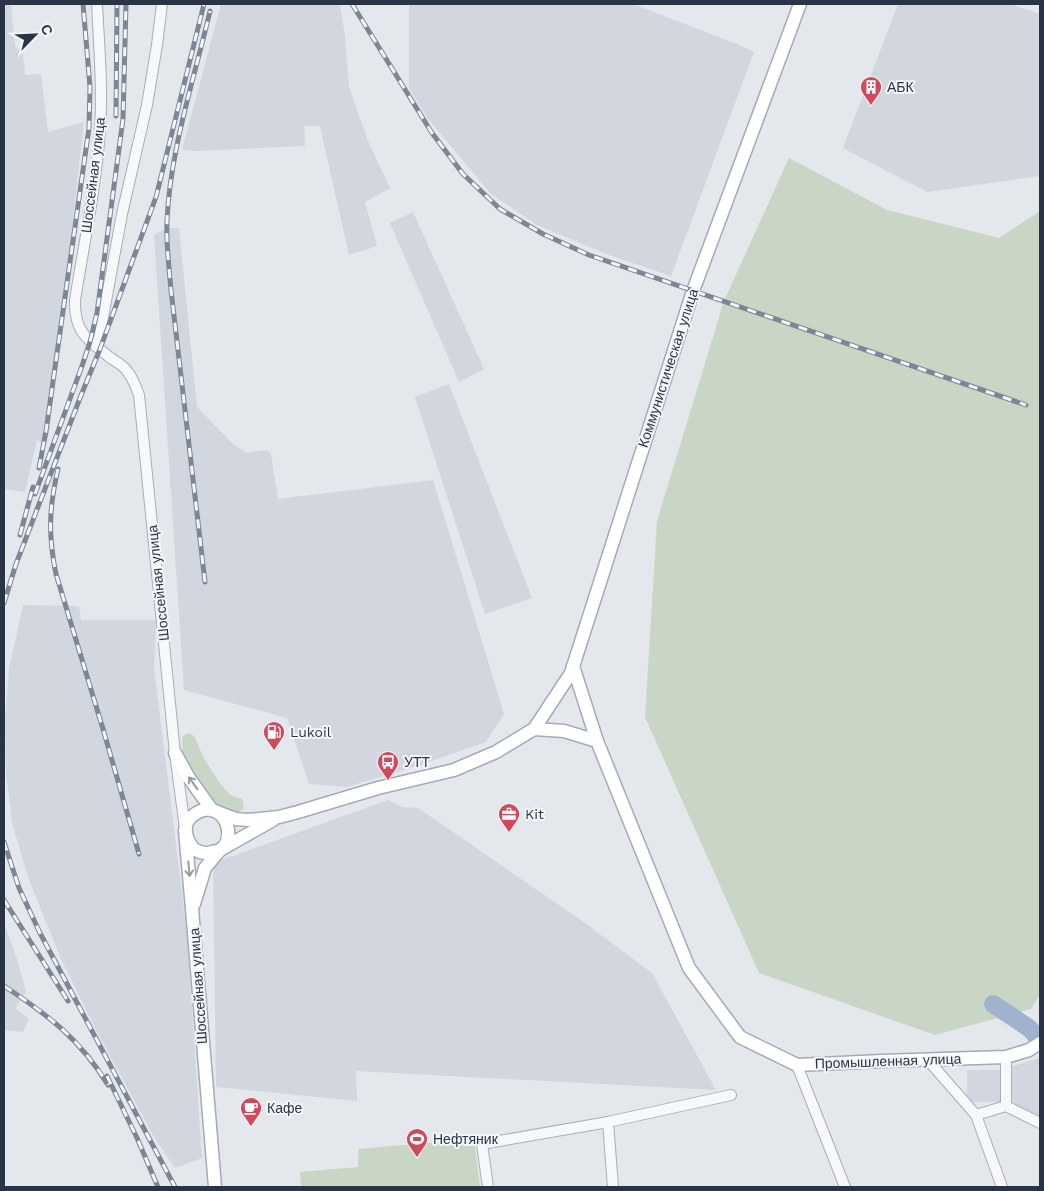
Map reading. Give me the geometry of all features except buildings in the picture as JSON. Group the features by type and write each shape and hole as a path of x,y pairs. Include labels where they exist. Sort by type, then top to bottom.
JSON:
{"main road":[{"name":"Коммунистическая улица","path":"534,729 571,673 687,308 800,4"},
{"path":"573,666 597,741"},
{"path":"279,817 220,850 208,854 199,852 191,846 185,830 188,821 194,814 203,810 212,810 236,819 248,820 279,817 378,788 454,770 496,752 534,729 564,731 575,729 584,721 586,707 581,698 569,693 563,694 553,700 550,707 550,718 553,724 564,731 597,741"},
{"name":"Промышленная улица","path":"597,741 689,968 740,1037 796,1065 1006,1057 1029,1050 1040,1043"},
{"path":"175,753 189,778 212,810 226,821 228,830 228,838 205,868 192,909"},
{"name":"Шоссейная улица","path":"185,830 214,1187"}],"street":[{"name":"Шоссейная улица","path":"97,4 101,106 100,128 97,161 75,300 76,321 90,342 126,369 139,395 175,753 185,830"},
{"path":"99,338 122,214 147,105 162,4"},
{"path":"1006,1057 1006,1106"},
{"path":"927,1059 976,1115 1002,1187"},
{"path":"796,1065 845,1187"},
{"path":"488,1187 482,1144 608,1122 730,1095"},
{"path":"976,1115 1006,1106 1040,1123"},
{"path":"608,1122 613,1187"}],"shaded area":[{"path":"4,4 11,4 15,46 23,55 25,75 41,74 48,132 84,122 49,433 46,444 37,440 25,492 4,489"},
{"path":"221,4 340,4 345,36 349,87 368,141 390,188 365,202 377,246 349,255 320,126 304,126 305,146 182,150"},
{"path":"409,4 633,4 754,52 671,276 609,255 537,225 491,194 428,119 409,88"},
{"path":"898,4 1010,4 1040,14 1040,176 927,192 843,148"},
{"path":"413,212 484,369 459,382 390,223"},
{"path":"167,228 179,228 197,407 233,444 246,453 267,450 271,454 278,499 433,480 504,714 486,742 423,764 347,787 309,784 287,718 184,690 154,235"},
{"path":"449,384 532,598 485,614 415,397"},
{"path":"23,605 79,606 81,620 156,620 154,668 187,934 202,1158 175,1168 154,1137 98,1034 61,959 29,880 12,823 6,772 5,719 9,669"},
{"path":"388,800 402,807 418,808 585,923 652,973 716,1090 356,1071 357,1101 216,1087 213,863"},
{"path":"4,923 26,992 15,1008 29,1019 23,1032 4,1030"},
{"path":"1040,1058 1040,1118 1009,1102 967,1102 967,1070 999,1070"}],"green space":[{"path":"789,158 887,210 999,238 1040,211 1040,994 1031,1009 935,1035 759,973 645,717 657,521 724,301"},
{"path":"189,733 196,739 205,760 228,793 242,799 243,809 237,813 219,807 211,800 183,757 182,738"},
{"name":"Нефтяник","path":"474,1139 480,1187 301,1187 300,1172 358,1167 358,1149"}],"waterway":[{"path":"993,1004 1029,1028 1040,1040"}],"railway":[{"path":"39,468 46,431 89,128 90,87 83,4"},
{"path":"116,116 117,4"},
{"path":"35,494 82,366 97,313 123,119 126,4"},
{"path":"4,603 16,564 100,349 156,197 204,4"},
{"path":"352,4 432,133 463,174 500,209 543,234 589,255 1026,405"},
{"path":"205,582 171,290 167,230 169,194 178,142 210,11"},
{"path":"58,469 51,509 51,534 56,574 139,854"},
{"path":"20,535 33,487"},
{"path":"4,842 19,888 40,933 175,1187"},
{"path":"4,900 68,1001"},
{"path":"4,986 35,1007 62,1029 86,1054 108,1085"},
{"path":"107,1076 158,1187"}],"place":[{"name":"АБК","path":"871,106"},
{"name":"Lukoil","path":"274,751"},
{"name":"УТТ","path":"388,781"},
{"name":"Kit","path":"509,833"},
{"name":"Кафе","path":"251,1127"},
{"name":"Нефтяник","path":"417,1158"}]}
